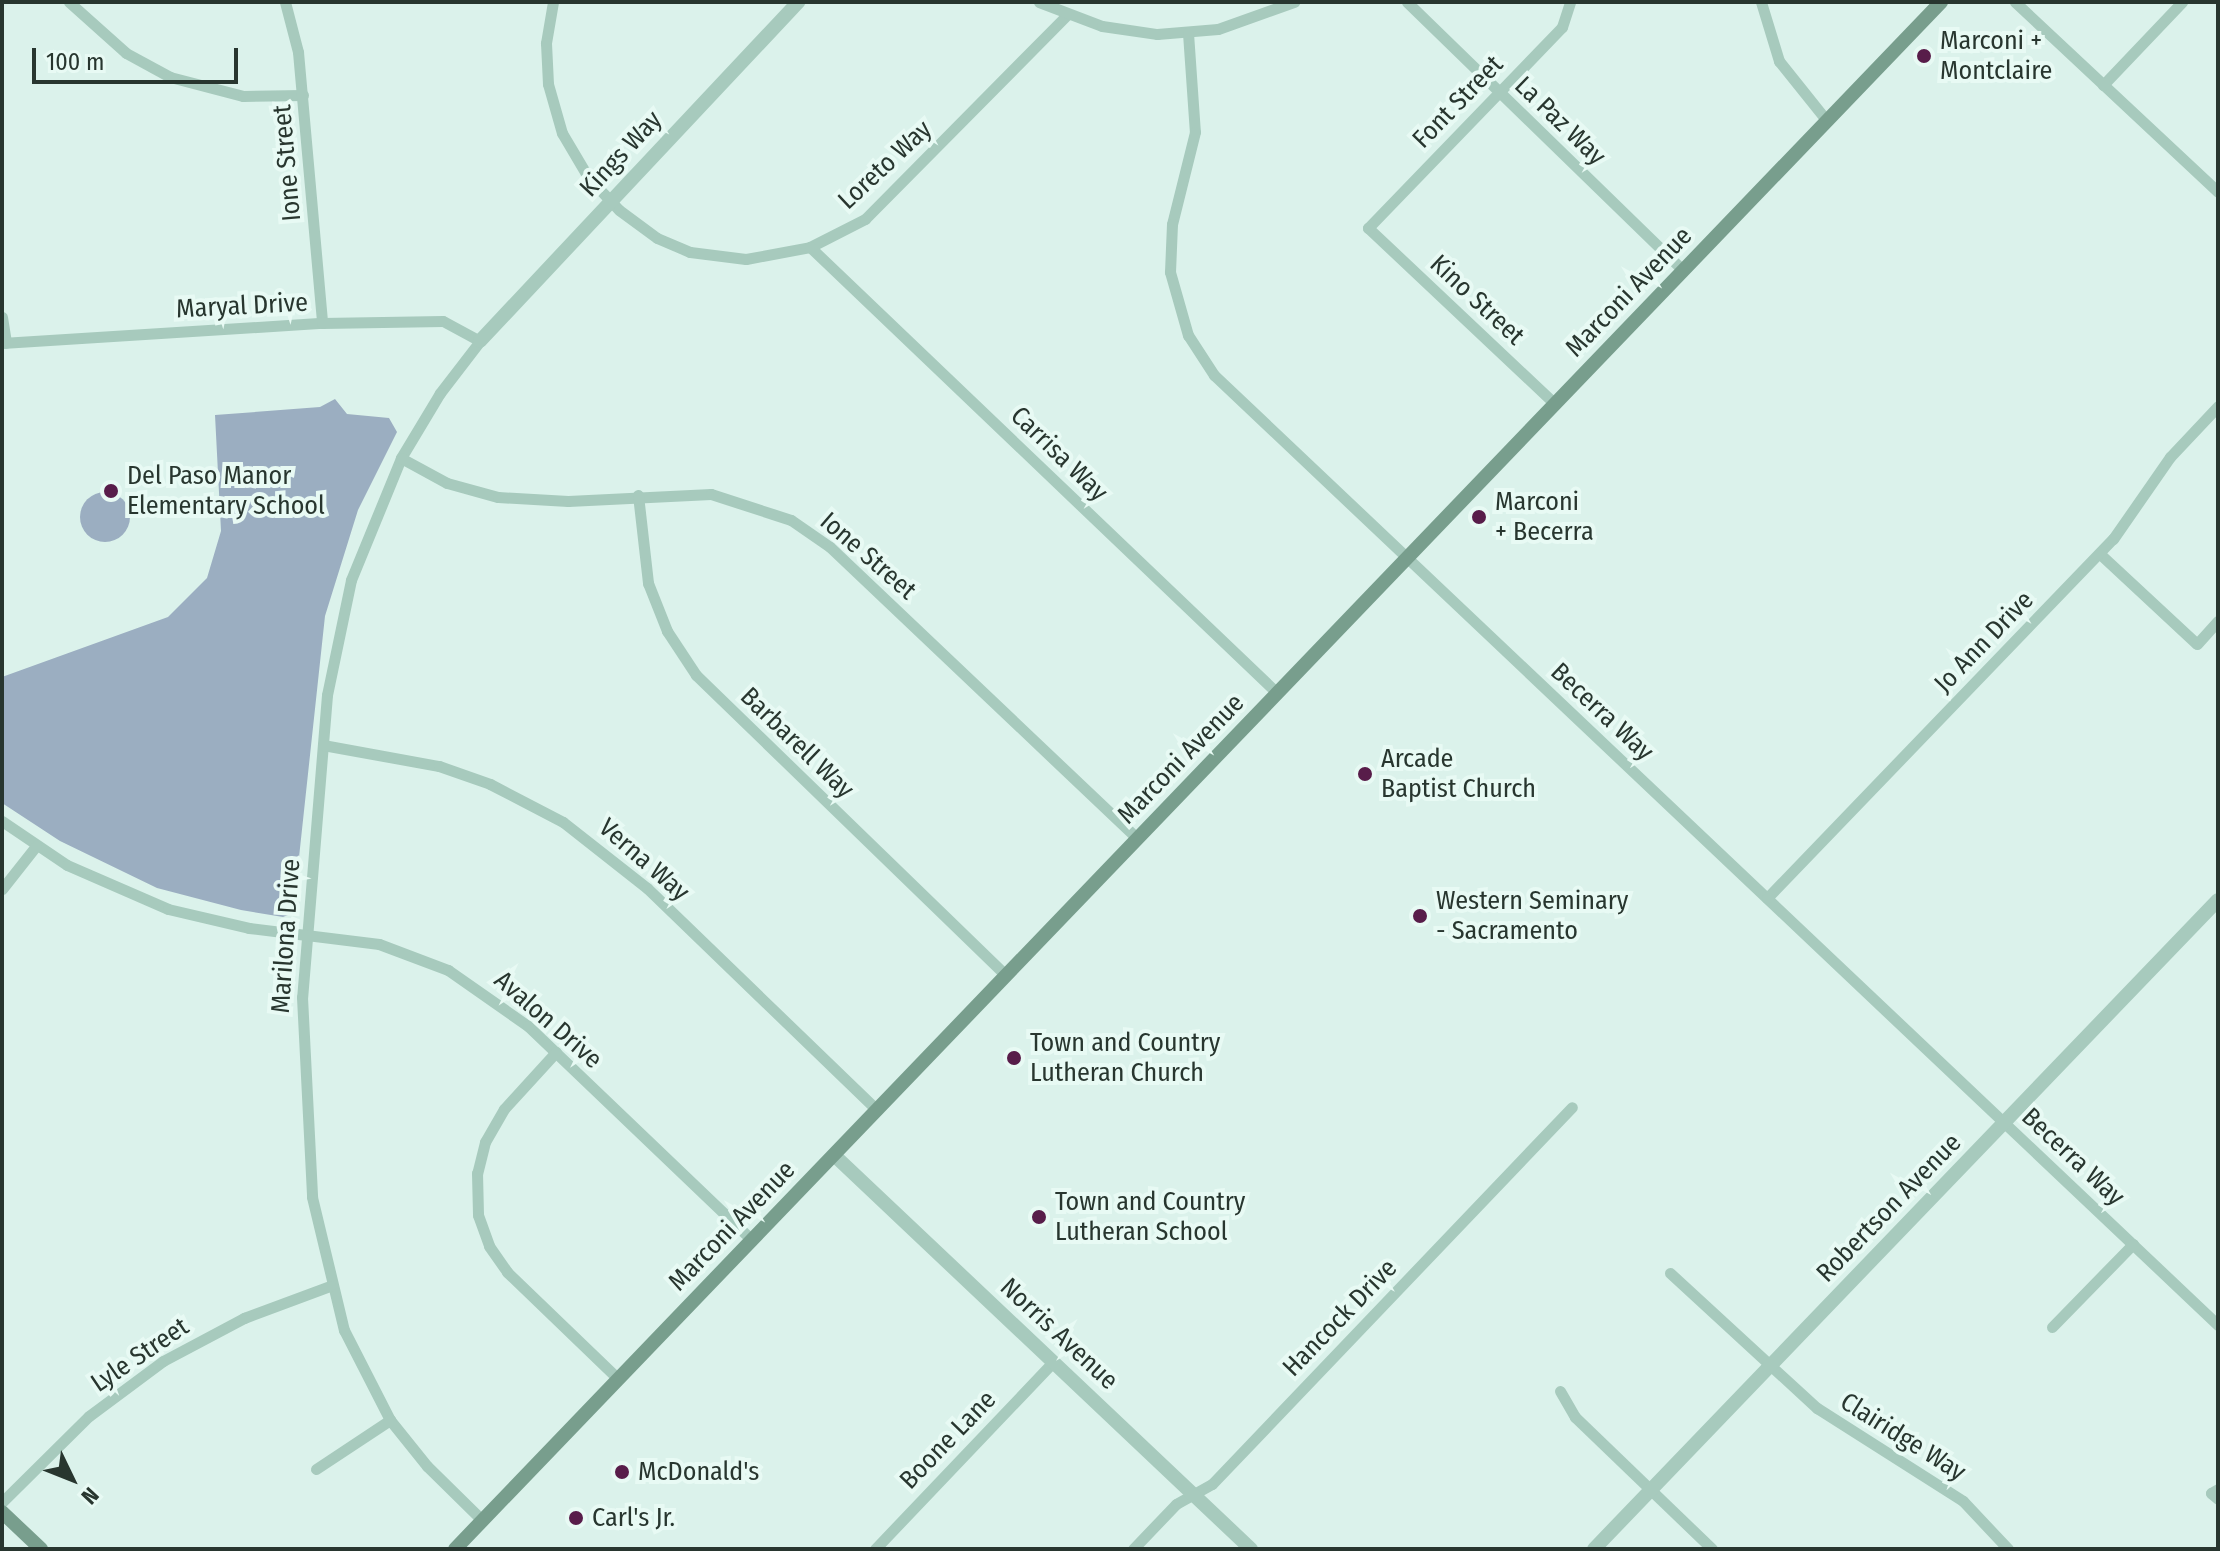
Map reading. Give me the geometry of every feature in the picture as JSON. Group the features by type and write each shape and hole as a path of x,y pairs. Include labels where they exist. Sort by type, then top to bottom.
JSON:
{"main road":[{"name":"Marconi Avenue","path":"455,1549 1941,2"},
{"path":"2,1512 41,1549"}],"street":[{"path":"69,2 126,53 170,77 243,96 303,95"},
{"name":"Ione Street","path":"285,2 303,95 322,323"},
{"name":"Loreto Way","path":"553,2 546,64 555,114 576,160 610,201 657,238 690,252 746,259 810,247 847,230 881,205 1067,15"},
{"name":"Kings Way","path":"480,341 798,2"},
{"path":"1039,2 1067,15 1129,32 1188,33 1245,23 1294,2"},
{"name":"La Paz Way","path":"1407,2 1683,270"},
{"name":"Font Street","path":"1368,228 1562,27 1570,2"},
{"path":"1761,2 1779,61 1827,121"},
{"path":"2015,2 2218,192"},
{"path":"2103,85 2182,2"},
{"name":"Becerra Way","path":"1188,33 1195,132 1170,243 1180,318 1220,381 2218,1325"},
{"name":"Kino Street","path":"1368,228 1555,404"},
{"name":"Carrisa Way","path":"810,247 1277,693"},
{"path":"2,317 4,343"},
{"name":"Maryal Drive","path":"4,343 322,323 443,321 480,341"},
{"name":"Marilona Drive","path":"480,341 440,393 401,458 351,580 333,659 306,934 304,1117 312,1197 330,1286 355,1357 390,1420 427,1466 482,1520"},
{"name":"Jo Ann Drive","path":"1767,898 2100,554 2170,457 2218,406"},
{"name":"Ione Street","path":"401,458 447,483 498,497 568,501 638,495 711,494 746,502 811,533 1138,839"},
{"name":"Barbarell Way","path":"638,495 648,583 667,631 696,675 1006,975"},
{"path":"2100,554 2197,644 2218,621"},
{"name":"Verna Way","path":"323,745 439,766 490,784 563,822 647,888 877,1110"},
{"name":"Avalon Drive","path":"2,821 36,846 100,882 168,909 249,928 379,944 448,970 510,1010 752,1240"},
{"path":"2,889 36,846"},
{"name":"Robertson Avenue","path":"1594,1549 2218,900"},
{"path":"556,1052 504,1109 485,1142 477,1173 478,1215 507,1272 618,1379"},
{"name":"Hancock Drive","path":"1133,1549 1176,1504 1212,1484 1572,1107"},
{"name":"Norris Avenue","path":"834,1155 1251,1549"},
{"path":"2052,1327 2133,1244"},
{"name":"Clairidge Way","path":"1670,1273 1832,1420 1963,1501 2008,1549"},
{"name":"Lyle Street","path":"2,1502 89,1416 163,1361 244,1318 330,1286"},
{"name":"Boone Lane","path":"875,1549 1053,1362"},
{"path":"1560,1391 1575,1417 1712,1549"},
{"path":"316,1469 390,1420"},
{"path":"2218,1489 2211,1493 2218,1499"}],"shaded area":[{"path":"335,399 347,414 389,418 397,432 358,510 325,616 293,913 283,917 241,910 157,888 60,841 2,803 2,677 168,617 207,578 221,531 215,415 320,407"},
{"path":"105,492 123,499 130,517 123,535 105,542 87,535 80,517 87,499"}],"place":[{"name":"Marconi + Montclaire","path":"1924,56"},
{"name":"Del Paso Manor Elementary School","path":"111,491"},
{"name":"Marconi + Becerra","path":"1479,517"},
{"name":"Arcade Baptist Church","path":"1365,774"},
{"name":"Western Seminary - Sacramento","path":"1420,916"},
{"name":"Town and Country Lutheran Church","path":"1014,1058"},
{"name":"Town and Country Lutheran School","path":"1039,1217"},
{"name":"McDonald's","path":"622,1472"},
{"name":"Carl's Jr.","path":"576,1518"}]}
